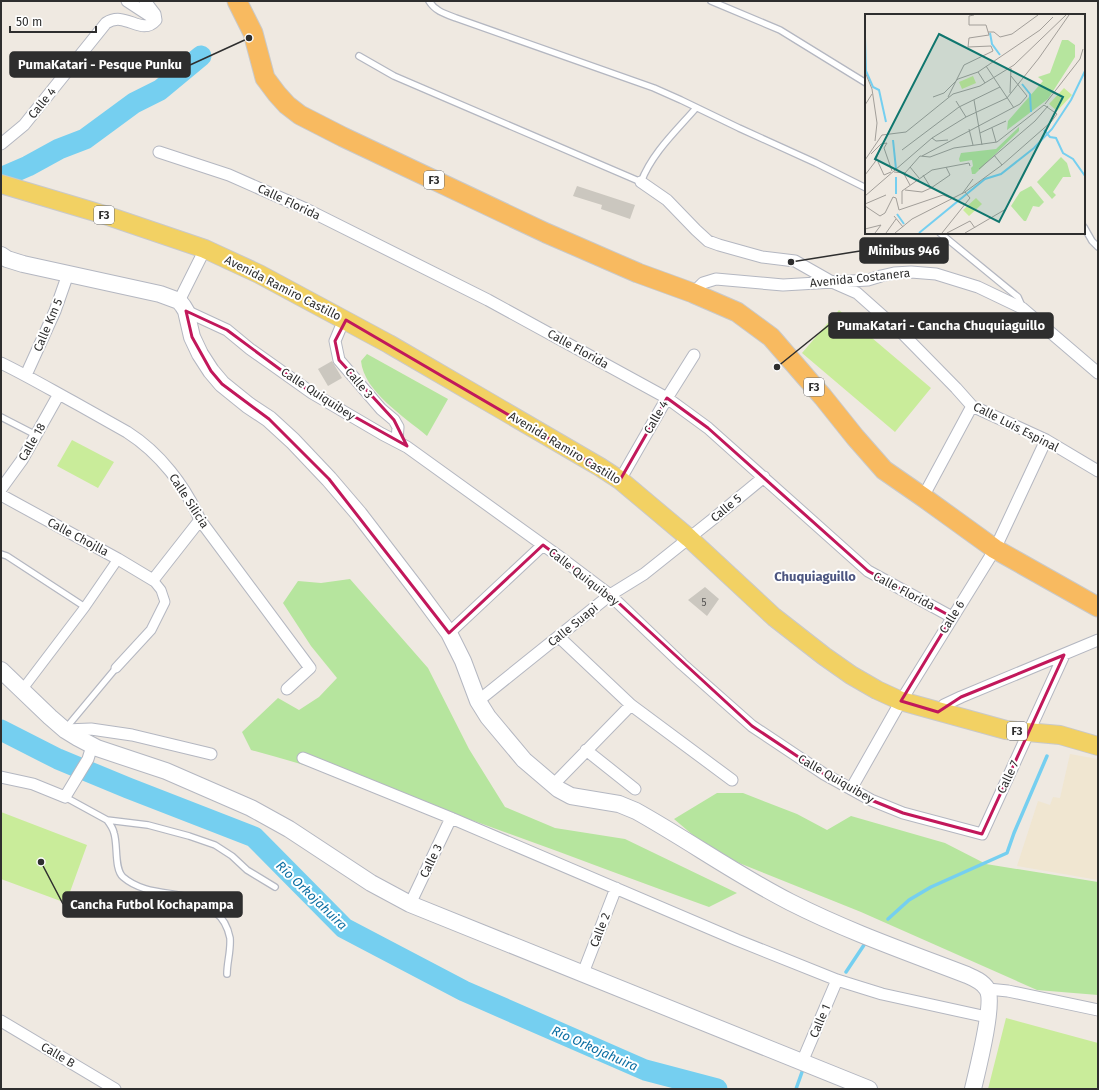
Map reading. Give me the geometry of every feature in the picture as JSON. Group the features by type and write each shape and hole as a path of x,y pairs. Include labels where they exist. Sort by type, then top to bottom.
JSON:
{"highway":[{"name":"F3","path":"237,1 253,33 265,78 287,105 300,115 343,137 546,233 638,273 693,293 737,312 771,337 823,396 855,437 884,470 995,549 1098,607"}],"main road":[{"name":"Avenida Ramiro Castillo","path":"1,184 105,215 205,249 259,274 346,320 620,480 689,538 774,617 824,656 851,675 877,690 901,701 1006,730 1060,736 1098,746"},
{"path":"1,255 7,259 23,264 160,294 182,306 192,337 200,354 211,371 222,384 248,405 269,419 294,441 329,478 359,514 449,633 463,661 478,701 488,717 504,738 524,760 558,789 571,796 619,804 636,811 736,873 790,902 839,925 967,975 981,982 988,989 990,1002 980,1062 973,1089"},
{"path":"1,670 90,752 166,771 251,808 288,829 371,883 410,904 583,972 869,1089"}],"street":[{"path":"127,1 156,20"},
{"path":"145,1 155,14 156,20"},
{"name":"Calle 4","path":"1,144 24,125 106,23 112,19 119,19 146,27 152,25 156,20"},
{"name":"Calle Florida","path":"160,152 228,175 306,209 488,300 666,398 708,428 764,477 811,522 868,571 952,617"},
{"name":"Calle Luis Espinal","path":"641,182 667,200 708,241 762,257 795,261 832,282 857,293 907,338 972,406 1046,440 1098,471"},
{"path":"182,306 205,249"},
{"name":"Avenida Costanera","path":"693,293 703,283 716,279 783,285 868,280 894,273 911,272 936,274 978,287 1022,308 1098,373"},
{"name":"Calle Km 5","path":"26,375 55,311 68,274"},
{"name":"Calle Quiquibey","path":"182,306 228,330 250,349 312,393 415,452 543,545 610,596 682,664 752,726 824,774 871,800 903,813 982,834"},
{"name":"Calle 3","path":"346,320 335,341 339,360 381,409 394,420 398,427 397,441"},
{"name":"Calle 4","path":"620,480 666,398 694,355"},
{"name":"Calle Silicia","path":"1,363 26,375 128,433 153,452 182,487 193,504 200,520 310,668 288,689"},
{"name":"Calle 18","path":"1,489 22,460 59,394"},
{"path":"924,497 972,406"},
{"name":"Calle 6","path":"851,789 901,701 995,549 1046,440"},
{"name":"Calle 5","path":"689,538 764,477"},
{"name":"Calle Chojlla","path":"1,495 118,559 153,580"},
{"path":"116,668 151,630 165,602 162,590 153,580 200,520"},
{"name":"Calle Suapi","path":"478,701 610,596 644,574 689,538"},
{"path":"449,633 543,545"},
{"path":"22,690 85,607 118,559"},
{"path":"559,637 631,705 732,780"},
{"path":"938,712 944,705 960,696 1098,640"},
{"name":"Calle 7","path":"982,834 1064,655"},
{"path":"553,785 631,705"},
{"path":"65,730 91,729 132,734 211,754"},
{"path":"586,750 635,789"},
{"path":"1,777 33,784 65,797 76,780 90,752"},
{"path":"303,758 451,818 737,940 837,980 882,994 988,1017"},
{"name":"Calle 3","path":"410,904 451,818"},
{"name":"Calle 2","path":"583,972 616,888"},
{"name":"Calle 1","path":"802,1062 837,980"},
{"path":"988,989 1008,991 1098,1010"},
{"name":"Calle B","path":"1,1021 115,1089"}],"lane":[{"path":"429,1 434,8 442,13 654,88 816,162 865,187"},
{"path":"711,1 780,30 865,82"},
{"path":"359,56 394,76 641,182 645,172 658,152 696,108"},
{"path":"1085,229 1092,241 1098,247"},
{"path":"941,234 1018,297 1022,308"},
{"path":"1,416 36,435"},
{"path":"1,554 7,556 85,607"},
{"path":"65,730 116,668"},
{"path":"65,797 107,820 148,825 215,845 232,856 246,870 275,887"},
{"path":"107,820 114,832 118,867 122,876 134,884 159,893 187,897 205,902 220,916 230,937 230,952 227,966 228,974"}],"highlighted area":[{"path":"186,311 227,330 312,393 407,446 394,420 339,360 335,341 346,320 620,480 667,398 708,428 868,571 952,617 901,701 938,712 961,697 1064,655 982,834 903,813 871,800 824,774 752,726 610,595 543,545 449,633 329,479 269,419 222,384 211,371 192,337"}],"shaded area":[{"path":"1070,754 1098,759 1098,880 1017,866 1038,801 1050,805 1053,797 1060,798"}],"green space":[{"path":"839,310 931,388 895,432 802,353"},
{"path":"367,354 448,399 427,436 387,403 369,383 361,361"},
{"path":"72,440 114,462 98,488 57,466"},
{"path":"350,579 428,668 469,749 505,807 555,828 625,839 737,893 709,907 424,804 251,750 242,732 278,698 299,710 319,697 337,678 311,646 283,603 298,581 321,583"},
{"path":"717,793 743,793 797,814 827,830 851,816 945,843 986,864 1098,882 1098,995 1037,990 861,912 714,853 674,819"},
{"path":"1,812 87,845 66,903 1,879"},
{"path":"1006,1018 1098,1043 1098,1089 988,1089"}],"building":[{"path":"577,186 635,205 630,219 601,209 602,205 573,196"},
{"path":"332,361 342,378 328,386 318,369"},
{"path":"705,587 719,599 707,616 688,600"}],"waterway":[{"path":"3,177 28,166 59,149 85,139 134,103 160,90 201,56"},
{"name":"Río Orkojahuira","path":"1,730 58,759 254,837 344,928 464,991 645,1070 717,1089"},
{"path":"888,919 909,900 931,887 1007,853 1047,756"},
{"path":"846,972 864,945"},
{"path":"796,1089 802,1072"}],"place":[{"name":"PumaKatari - Pesque Punku","path":"249,38"},
{"name":"Minibus 946","path":"791,262"},
{"name":"PumaKatari - Cancha Chuquiaguillo","path":"777,367"},
{"name":"Cancha Futbol Kochapampa","path":"41,862"}],"district":[{"name":"Chuquiaguillo","path":"815,576"}]}
